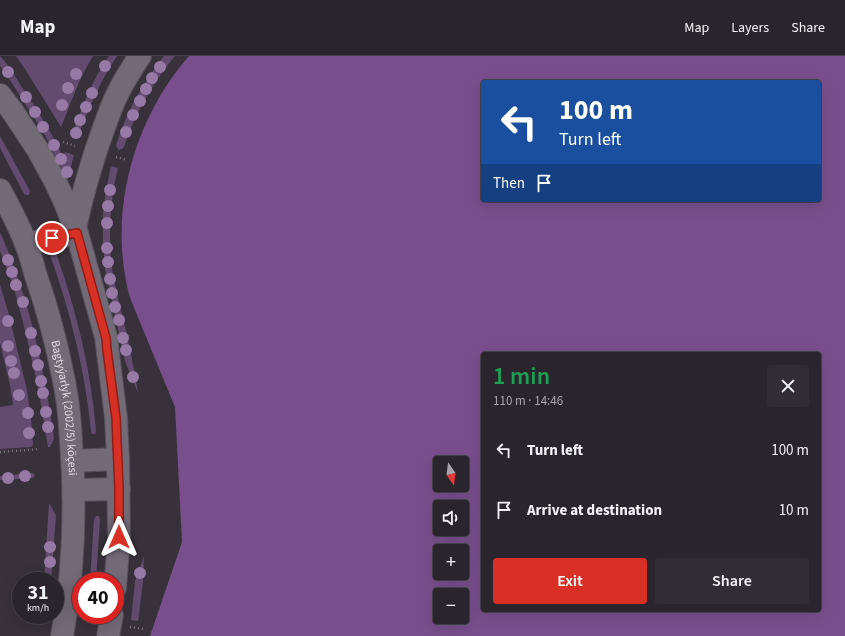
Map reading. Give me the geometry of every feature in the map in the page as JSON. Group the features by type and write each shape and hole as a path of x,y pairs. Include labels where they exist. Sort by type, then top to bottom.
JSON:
{"street":[{"path":"76,230 79,209 88,174 108,116 117,94 140,56"},
{"path":"0,95 38,150 55,181 76,230 106,338 116,418 118,459 119,537 116,572"},
{"name":"Bagtyýarlyk (2002/5) köçesi","path":"0,190 26,244 48,309 64,382 70,425 74,490 73,534 71,572 66,617 62,636"},
{"path":"26,244 76,230"},
{"path":"73,461 118,459"},
{"path":"74,490 119,489"},
{"path":"108,636 110,624"}],"path":[{"path":"0,452 40,449"}],"shaded area":[{"path":"0,56 9,67 39,114 63,157 65,152 74,155 67,182 45,135 0,66"},
{"path":"16,56 93,56 79,82 61,127 25,69"},
{"path":"109,56 117,56 95,95 78,137 72,135 92,84"},
{"path":"164,56 175,56 145,99 124,147 119,150 116,145 125,120 145,83"},
{"path":"189,56 845,56 845,636 150,636 182,542 175,407 130,298 124,266 122,234 124,201 130,170 140,139 153,109 169,81"},
{"path":"0,136 30,191 29,195 24,194 0,148"},
{"path":"111,166 118,168 110,218 112,268 138,393 125,361 105,269 103,213"},
{"path":"0,232 19,282 34,333 54,438 50,447 48,447 38,387 25,330 13,285 0,251"},
{"path":"53,248 63,272 82,339 94,408 95,434 92,434 91,431 85,385 76,340 64,296 49,252 50,249"},
{"path":"0,285 8,311 27,390 33,445 31,447 0,449 0,407 13,405 0,343"},
{"path":"32,473 35,476 33,478 0,480 0,476"},
{"path":"49,503 56,515 52,572 45,572"},
{"path":"96,516 99,516 100,519 97,572 91,572 94,519"},
{"path":"144,556 143,582 138,621 131,620 135,581"}],"route":[{"path":"52,238 77,233 106,338 116,418 119,489 119,537"}]}
